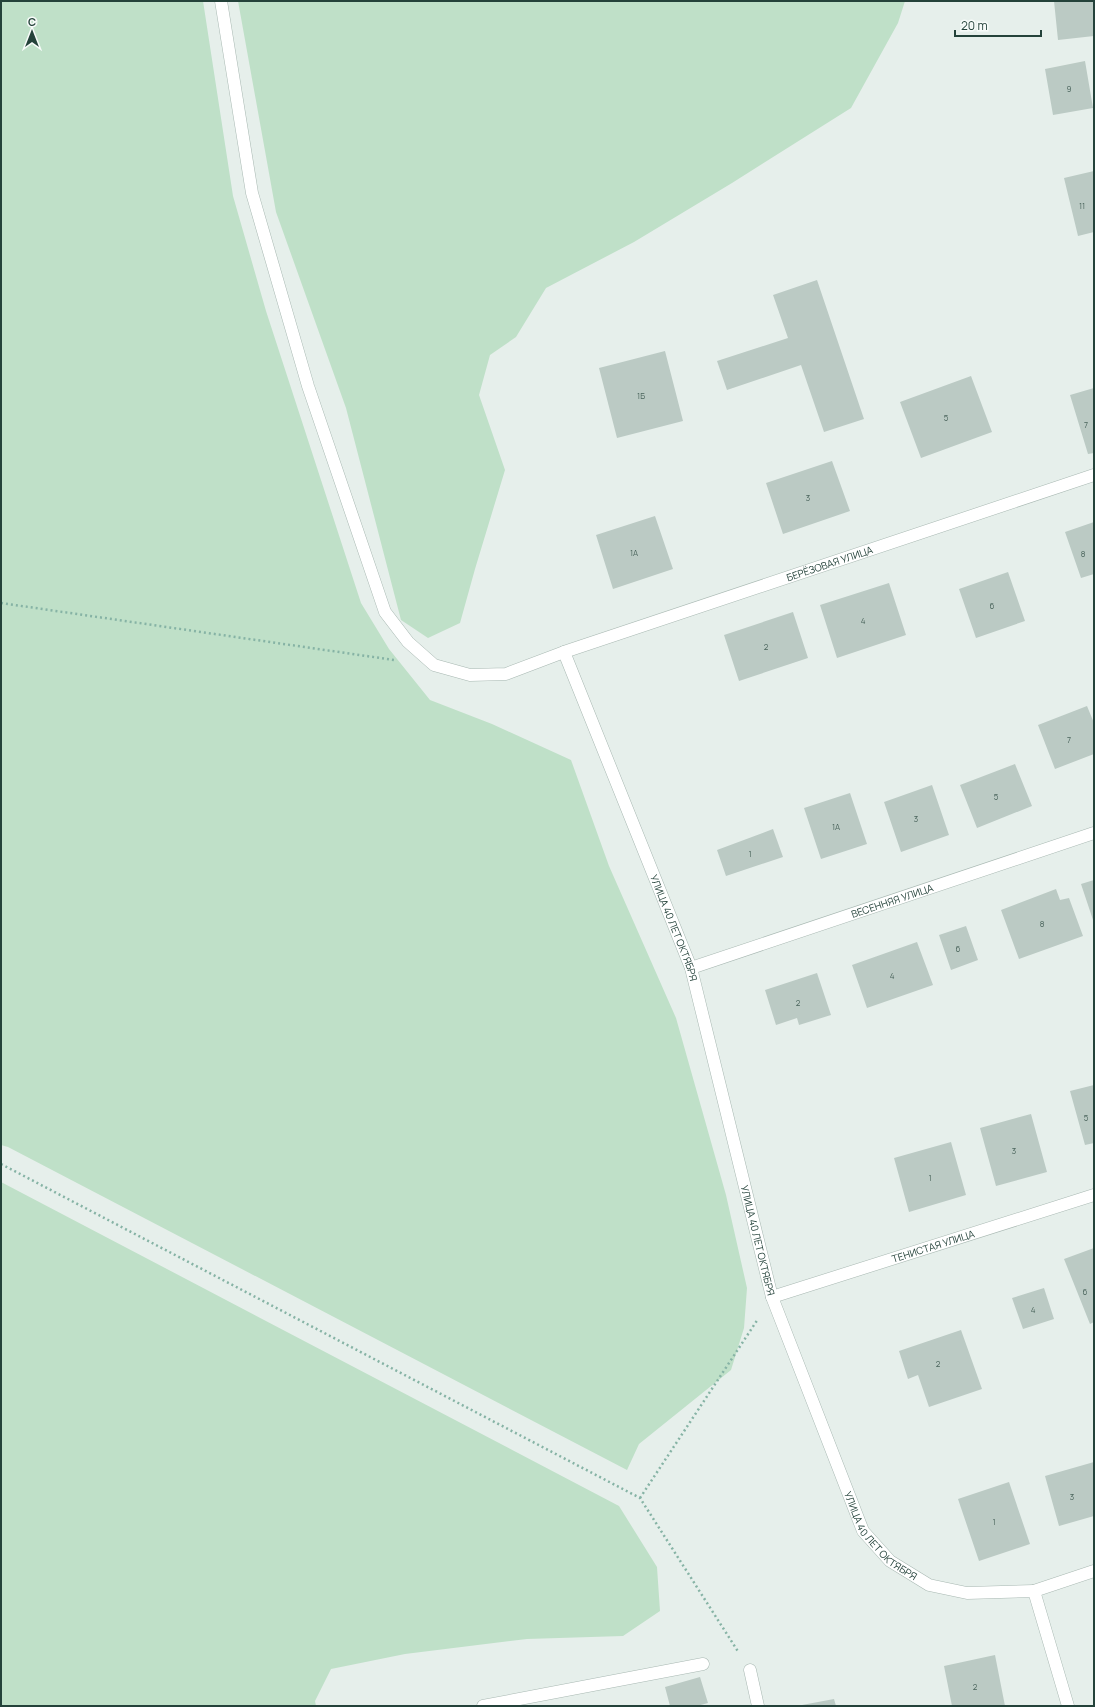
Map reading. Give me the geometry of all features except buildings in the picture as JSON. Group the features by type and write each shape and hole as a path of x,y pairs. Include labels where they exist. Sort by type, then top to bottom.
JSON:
{"street":[{"name":"БЕРЁЗОВАЯ УЛИЦА","path":"221,1 252,193 308,386 385,612 408,642 434,665 470,676 506,674 564,652 1094,475"},
{"name":"УЛИЦА 40 ЛЕТ ОКТЯБРЯ","path":"564,652 691,968 772,1297 862,1531 890,1561 930,1585 967,1593 1034,1591 1094,1571"},
{"name":"ВЕСЕННЯЯ УЛИЦА","path":"691,968 1094,833"},
{"name":"ТЕНИСТАЯ УЛИЦА","path":"772,1297 1094,1195"},
{"path":"1034,1591 1068,1706"},
{"path":"483,1706 703,1664"},
{"path":"750,1670 758,1706"}],"path":[{"path":"1,603 395,660"},
{"path":"1,1164 640,1498 750,1670"},
{"path":"640,1498 772,1297"}],"green space":[{"path":"1,1 203,1 233,196 266,311 361,603 389,649 430,700 492,724 571,760 609,866 676,1018 726,1195 747,1288 744,1328 731,1370 639,1444 627,1470 8,1147 1,1145"},
{"path":"238,1 905,1 898,23 851,108 732,183 634,242 546,288 516,337 490,355 479,395 505,470 460,623 428,638 401,620 346,408 276,212"},
{"path":"1,1182 619,1506 657,1567 660,1611 623,1636 527,1639 405,1654 331,1669 315,1701 316,1706 1,1706"}]}
